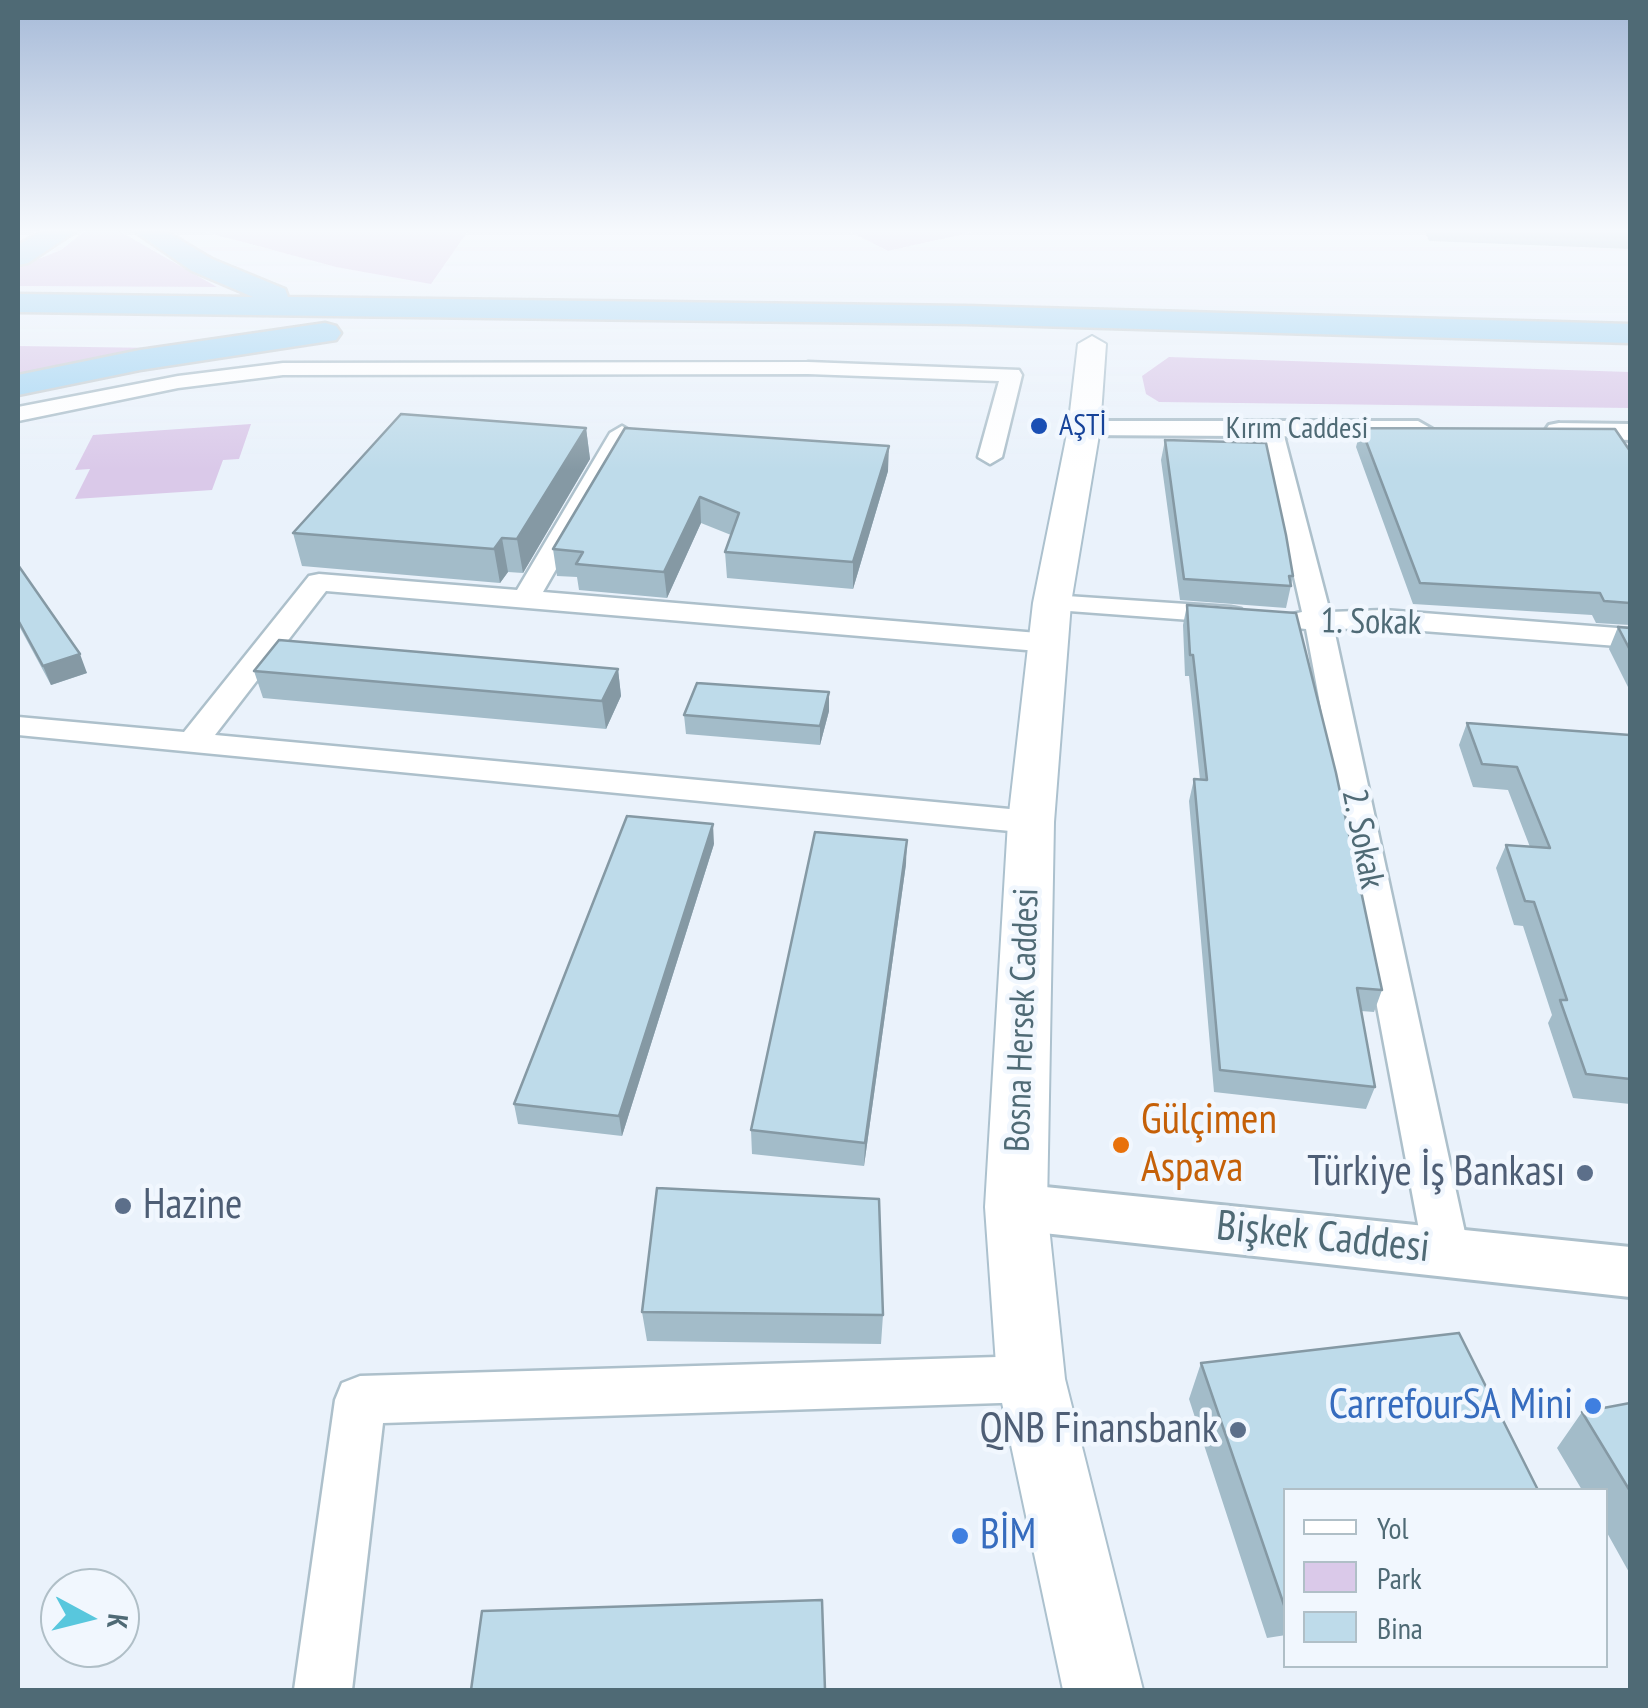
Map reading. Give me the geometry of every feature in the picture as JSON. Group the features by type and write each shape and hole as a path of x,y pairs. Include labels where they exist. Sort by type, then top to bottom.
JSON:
{"highway":[{"path":"168,311 1630,360"},
{"path":"312,311 330,319"},
{"path":"18,329 330,319 1286,312 1630,316"},
{"path":"966,315 1630,334"},
{"path":"18,385 330,319"}],"main road":[{"name":"Bosna Hersek Caddesi","path":"1092,344 1084,429 1051,624 1031,822 1016,1206 1031,1378 1104,1690"}],"street":[{"path":"18,414 178,382 283,369 808,368 1011,375 990,457"},
{"name":"2. Sokak","path":"1271,428 1319,623 1446,1251"},
{"name":"Kırım Caddesi","path":"1084,429 1449,429"},
{"path":"1523,430 1630,432"},
{"path":"524,602 622,433"},
{"name":"1. Sokak","path":"194,741 319,582 524,602 1051,624 1319,623 1384,619 1630,638"},
{"path":"18,726 1031,822"},
{"name":"Bişkek Caddesi","path":"1016,1206 1630,1272"},
{"path":"323,1690 360,1400 1031,1378"}],"green space":[{"path":"18,346 157,348 18,376"},
{"path":"1169,357 1630,372 1630,408 1159,402 1146,394 1142,376"},
{"path":"251,424 239,459 223,460 212,490 75,499 90,469 75,470 93,435"}],"building":[{"path":"401,414 586,428 517,539 502,538 494,549 293,533"},
{"path":"625,428 889,446 853,562 725,552 739,513 700,497 664,572 576,564 583,552 553,549"},
{"path":"1361,428 1615,429 1630,451 1630,603 1604,601 1600,593 1420,583"},
{"path":"1165,440 1266,443 1286,535 1291,586 1184,579"},
{"path":"18,565 80,654 43,666 18,620"},
{"path":"1187,605 1296,613 1336,773 1382,990 1357,988 1375,1087 1220,1070 1194,779 1207,780"},
{"path":"1618,627 1630,628 1630,650"},
{"path":"279,640 618,669 602,701 254,671"},
{"path":"697,683 829,692 820,726 684,715"},
{"path":"1467,723 1630,735 1630,1079 1586,1074 1560,1000 1567,1000 1534,902 1525,901 1506,845 1550,848 1517,767 1482,764"},
{"path":"627,816 713,824 619,1116 514,1104"},
{"path":"815,832 907,840 865,1143 751,1130"},
{"path":"657,1188 879,1199 883,1315 642,1312"},
{"path":"1459,1333 1537,1488 1283,1488 1283,1602 1201,1363"},
{"path":"1630,1403 1630,1491 1582,1412"},
{"path":"822,1600 825,1690 471,1690 482,1611"}],"place":[{"name":"AŞTİ","path":"1039,426"},
{"name":"Gülçimen Aspava","path":"1121,1145"},
{"name":"Türkiye İş Bankası","path":"1585,1173"},
{"name":"Hazine","path":"123,1206"},
{"name":"CarrefourSA Mini","path":"1593,1406"},
{"name":"QNB Finansbank","path":"1238,1430"},
{"name":"BİM","path":"960,1536"}]}
